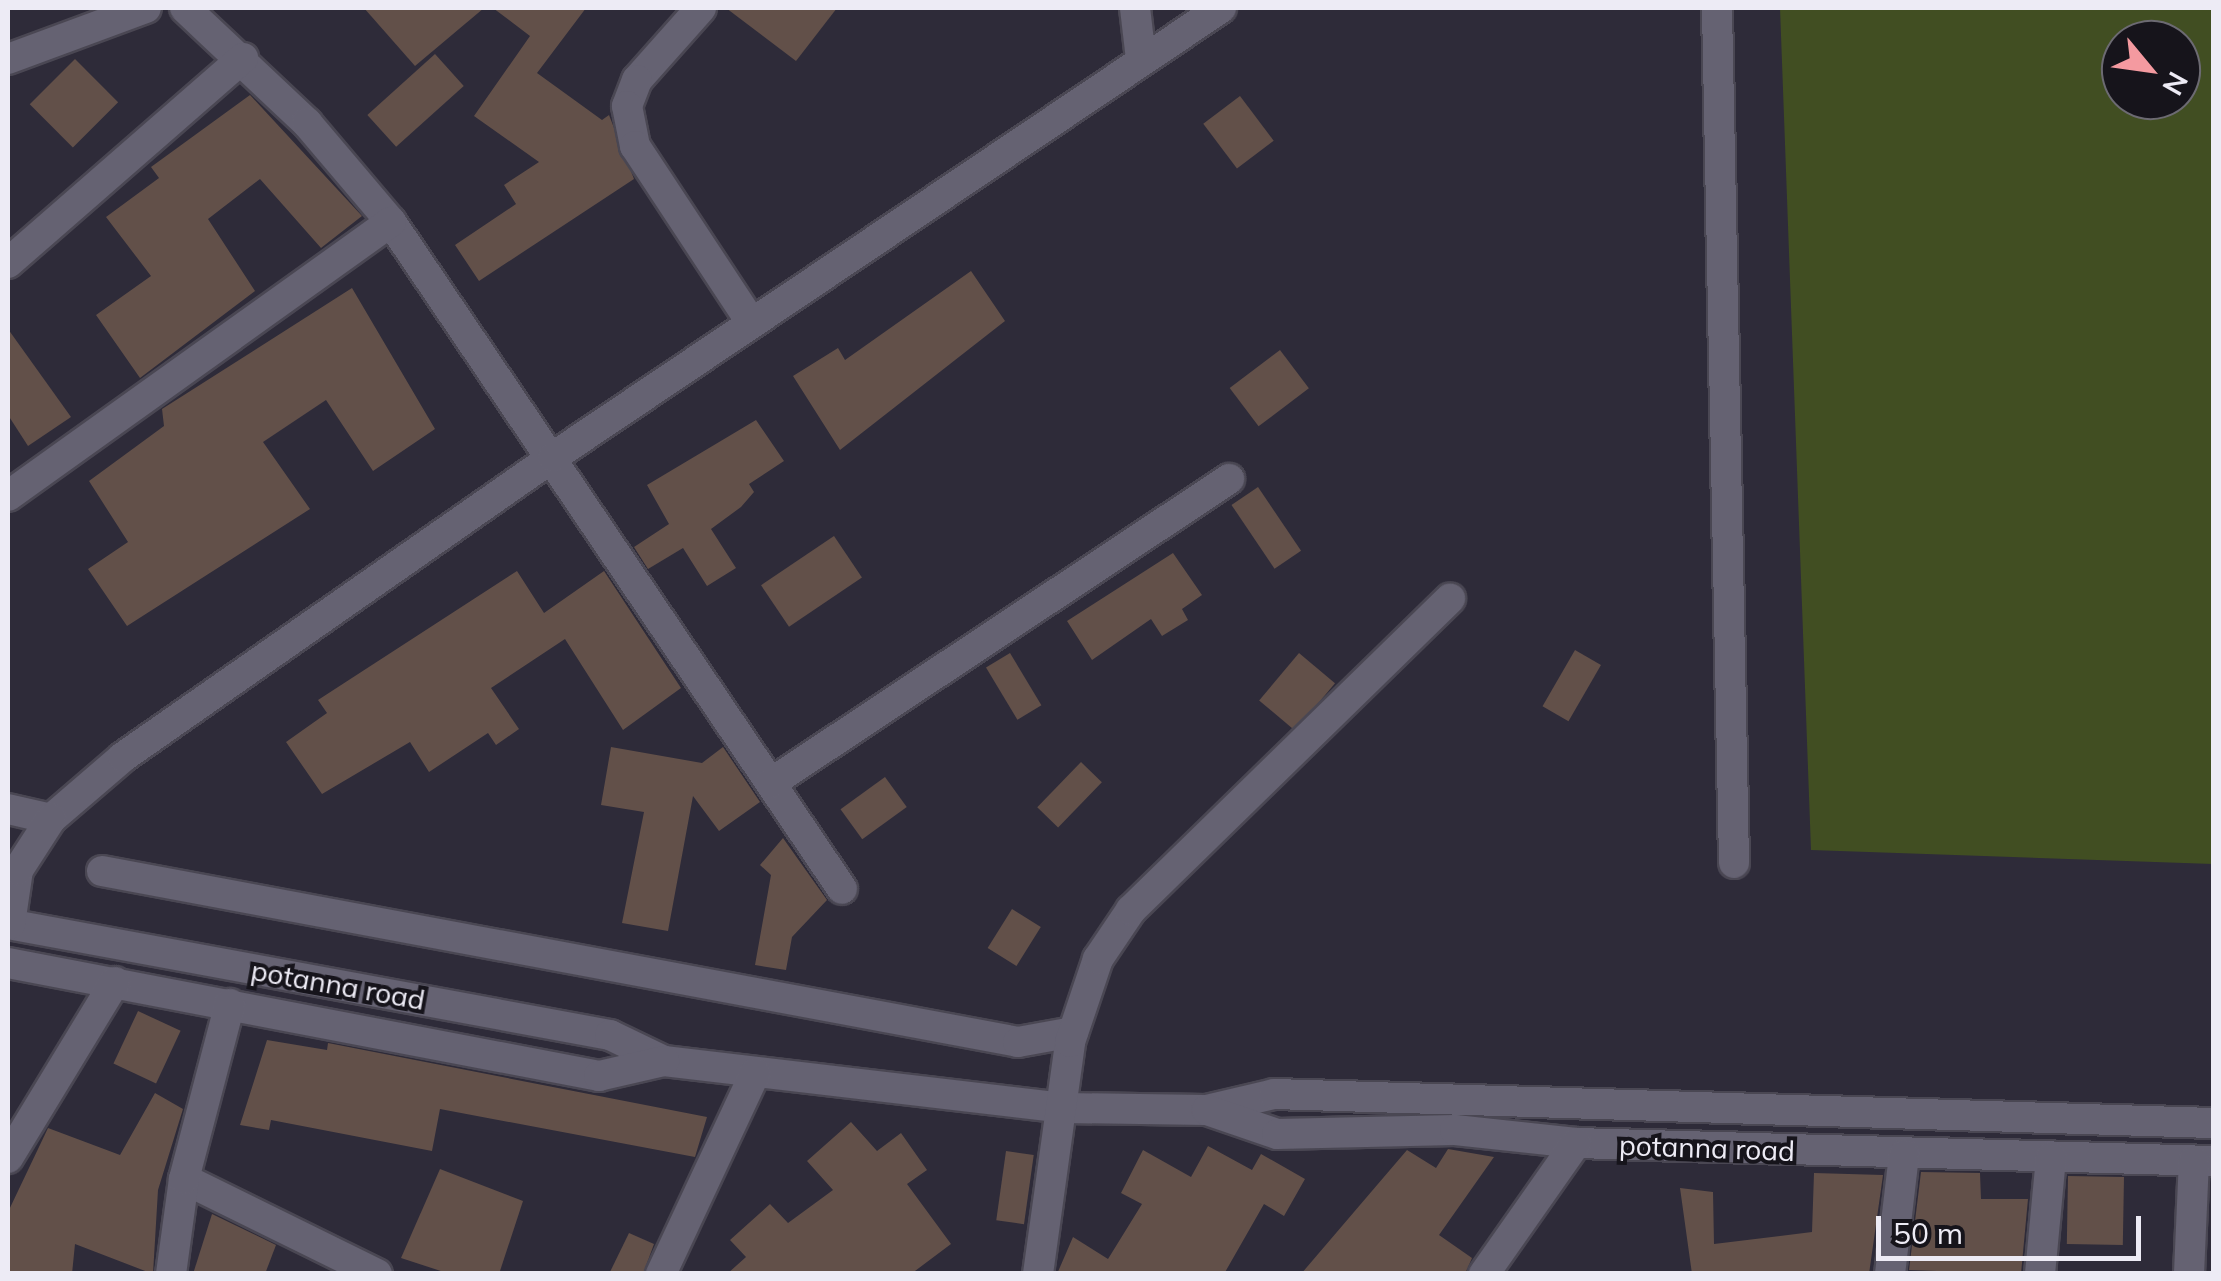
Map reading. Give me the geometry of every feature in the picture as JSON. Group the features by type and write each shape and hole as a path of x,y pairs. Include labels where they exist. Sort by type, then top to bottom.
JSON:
{"street":[{"path":"8,59 146,8"},
{"path":"185,8 243,58 390,222 554,456 842,889"},
{"path":"700,8 637,80 627,106 635,146 751,322"},
{"path":"1135,8 1141,59"},
{"path":"11,904 52,819 124,757 554,456 1221,8"},
{"path":"1717,8 1734,863"},
{"path":"8,263 243,58"},
{"path":"8,496 390,222"},
{"path":"771,784 1229,479"},
{"path":"1038,1274 1065,1108 1070,1048 1098,959 1131,910 1450,599"},
{"path":"8,809 52,819"},
{"path":"102,871 1018,1042 1070,1048"},
{"name":"potanna road","path":"11,904 610,1035 664,1061 1065,1108 1206,1110 1274,1094 2214,1123"},
{"name":"potanna road","path":"8,963 600,1076 664,1061"},
{"path":"8,1158 115,982"},
{"path":"171,1274 184,1180 230,1004"},
{"path":"661,1274 756,1072"},
{"name":"potanna road","path":"1206,1110 1278,1134 1455,1130 1576,1143 2204,1161"},
{"path":"1484,1274 1576,1143"},
{"path":"1890,1274 1904,1155"},
{"path":"2040,1274 2052,1158"},
{"path":"2189,1274 2204,1161"},
{"path":"184,1180 377,1274"}],"green space":[{"path":"1780,8 2213,8 2213,864 1811,850"}],"building":[{"path":"364,8 484,8 415,66"},
{"path":"493,8 586,8 537,73 602,120 609,115 634,179 479,281 455,245 516,204 504,185 539,162 474,116 530,36"},
{"path":"726,8 837,8 796,61"},
{"path":"435,54 464,86 396,147 367,115"},
{"path":"75,59 118,102 73,147 30,104"},
{"path":"250,95 362,216 321,248 260,179 208,219 255,291 140,378 96,315 151,276 106,217 159,178 151,167"},
{"path":"1240,96 1274,141 1237,168 1203,124"},
{"path":"971,271 1005,321 840,450 793,376 838,348 845,360"},
{"path":"352,288 435,429 373,471 326,400 263,442 310,509 127,626 88,569 128,542 89,481 164,426 162,409"},
{"path":"8,329 71,417 28,446 8,415"},
{"path":"1280,350 1309,388 1259,426 1230,388"},
{"path":"756,420 784,461 749,484 754,492 711,529 736,568 707,586 683,548 648,569 634,547 669,524 647,485"},
{"path":"1258,487 1301,551 1275,569 1231,505"},
{"path":"834,536 862,577 789,627 761,585"},
{"path":"1173,553 1202,595 1182,609 1188,620 1162,636 1151,619 1092,660 1067,621"},
{"path":"517,571 544,613 604,571 681,688 623,730 565,639 491,688 519,729 496,745 488,733 429,772 410,742 322,794 286,742 327,713 318,700"},
{"path":"1575,650 1601,665 1568,721 1542,706"},
{"path":"1010,653 1041,705 1017,720 986,667"},
{"path":"1299,653 1335,683 1295,731 1259,700"},
{"path":"611,747 702,763 723,747 760,802 719,831 693,796 668,931 622,923 644,812 601,805"},
{"path":"1081,762 1102,782 1058,827 1037,807"},
{"path":"885,777 907,807 862,839 841,809"},
{"path":"783,838 827,900 792,937 786,970 755,965 771,875 760,865"},
{"path":"1012,909 1041,927 1016,966 988,948"},
{"path":"138,1011 181,1031 156,1083 113,1064"},
{"path":"267,1040 327,1050 328,1043 707,1117 695,1157 440,1109 432,1151 271,1120 269,1130 240,1125"},
{"path":"155,1093 183,1109 158,1190 153,1274 75,1244 72,1274 8,1274 8,1212 48,1128 120,1155"},
{"path":"851,1122 877,1151 901,1133 927,1170 907,1184 951,1244 911,1274 727,1274 746,1257 730,1240 770,1204 788,1223 833,1190 807,1161"},
{"path":"1208,1146 1252,1170 1261,1154 1305,1179 1284,1216 1264,1204 1224,1274 1057,1274 1073,1237 1108,1259 1142,1204 1121,1193 1143,1150 1191,1177"},
{"path":"1448,1149 1494,1157 1439,1235 1472,1258 1465,1274 1301,1274 1407,1150 1436,1168"},
{"path":"1006,1151 1034,1155 1024,1224 996,1220"},
{"path":"440,1169 523,1201 499,1274 450,1274 401,1258"},
{"path":"1921,1172 1980,1173 1981,1199 2028,1199 2021,1274 1909,1270"},
{"path":"1814,1173 1883,1175 1869,1274 1692,1274 1680,1188 1713,1192 1714,1244 1812,1232"},
{"path":"2068,1176 2124,1177 2123,1245 2067,1244"},
{"path":"212,1214 276,1245 265,1274 193,1274"},
{"path":"629,1233 654,1244 643,1274 609,1274"}]}
